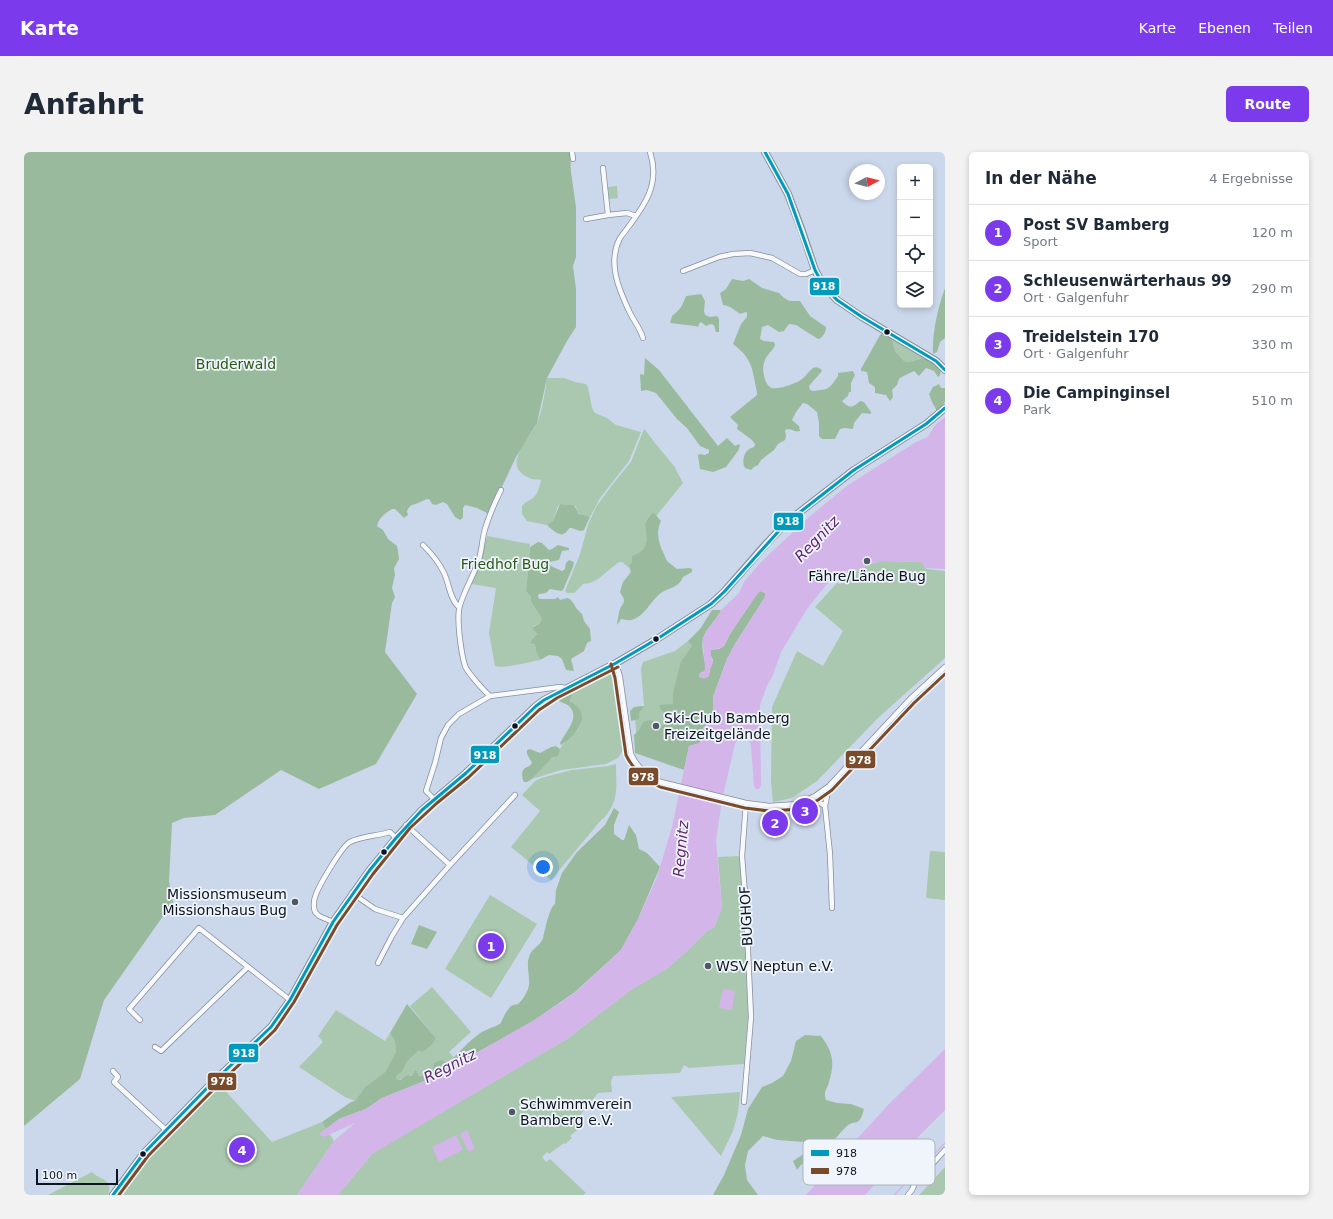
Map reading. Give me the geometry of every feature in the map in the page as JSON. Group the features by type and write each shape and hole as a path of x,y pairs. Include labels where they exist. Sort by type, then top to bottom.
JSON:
{"street":[{"path":"572,152 572,159"},
{"path":"643,338 618,285 614,261 617,245 647,200 652,185 653,166 650,152"},
{"path":"765,152 788,194 815,270 823,285 844,305 936,361 945,370"},
{"path":"603,168 608,215"},
{"path":"586,219 627,213 636,216"},
{"path":"683,271 719,257 750,253 765,255 800,274 806,274 815,270"},
{"path":"113,1195 144,1153 218,1077 271,1027 290,1000 333,922 352,893 406,826 434,799 466,773 544,700 616,663 657,639 711,604 721,595 766,544 805,508 854,470 926,424 945,408"},
{"path":"490,696 483,690 465,667 459,632 459,608 477,566 485,529 501,490"},
{"path":"423,545 441,566 454,601 459,608"},
{"path":"616,663 620,677 631,754 637,764 648,775 661,782 746,803 769,806 798,804 811,798 829,786 910,699 945,667"},
{"path":"434,799 426,791 441,738 448,725 459,714 490,696 552,687 565,688"},
{"path":"829,786 825,806 830,854 832,908"},
{"path":"378,963 403,918 515,795"},
{"path":"811,798 825,806"},
{"name":"BUGHOF","path":"744,1102 751,1018 742,856 746,803"},
{"path":"406,826 450,865"},
{"path":"333,922 319,916 315,912 314,901 321,885 345,846 354,840 390,832 396,838"},
{"path":"352,893 375,908 403,918"},
{"path":"140,1020 129,1009 199,928 290,1000"},
{"path":"155,1047 161,1051 248,967"},
{"path":"113,1071 118,1076 114,1082 166,1130"},
{"path":"935,1161 945,1150"},
{"path":"908,1195 914,1185"}],"green space":[{"name":"Bruderwald","path":"24,152 570,152 576,207 576,257 573,266 576,289 576,327 547,378 537,423 516,457 489,514 477,508 465,505 463,508 463,518 460,520 455,517 447,504 443,502 436,505 432,504 429,499 427,499 410,506 407,511 408,515 404,518 395,509 392,509 379,520 377,526 383,530 388,539 397,546 399,559 394,568 395,575 392,588 395,597 392,603 385,652 417,694 376,764 319,789 281,770 215,815 184,818 172,823 169,881 173,902 104,1000 80,1079 24,1126"},
{"path":"617,186 618,198 609,199 608,187"},
{"path":"732,279 743,281 749,279 762,288 779,293 790,301 800,301 810,316 826,327 824,334 818,339 796,325 789,324 784,331 779,332 768,325 762,327 760,339 774,342 775,345 766,358 763,366 764,376 769,386 772,388 783,387 800,381 813,368 816,367 822,371 809,386 810,390 823,390 830,386 838,376 838,373 853,371 855,375 851,383 851,392 849,392 848,396 842,401 851,407 860,401 864,402 871,414 862,413 854,423 853,429 840,429 835,439 822,439 819,436 817,412 807,404 803,403 792,420 799,426 800,431 789,429 785,430 785,440 778,444 774,450 751,470 745,468 743,461 744,456 749,449 754,447 755,444 737,429 738,425 730,417 757,395 757,392 751,365 740,349 733,344 741,324 747,317 747,313 740,314 730,307 723,305 720,293 726,289"},
{"path":"945,288 945,338 940,342 937,352 933,354 933,338 936,320"},
{"path":"701,294 705,301 705,315 710,317 717,316 719,319 719,332 716,332 714,325 711,324 706,326 701,322 698,327 670,323 672,316 681,307 686,296"},
{"path":"883,333 892,339 895,351 904,361 908,362 924,358 931,360 941,370 940,375 938,377 934,371 926,368 919,376 914,371 904,376 899,379 897,385 892,390 893,397 890,401 886,395 875,393 875,387 869,383 867,372 861,371 861,369 880,335"},
{"path":"892,339 924,358 908,362 904,361 895,351"},
{"path":"645,358 659,370 718,446 727,438 735,446 739,444 740,446 738,451 726,467 713,472 700,469 698,455 705,455 709,453 709,450 700,446 687,428 677,419 656,393 647,390 641,391 640,374 644,375"},
{"path":"547,378 564,378 586,384 588,387 592,408 595,413 607,418 616,425 641,432 629,461 600,498 590,517 581,514 576,506 560,504 553,521 547,525 527,521 522,514 522,506 536,494 541,480 532,479 522,474 518,468 517,461 523,446 539,419"},
{"path":"939,384 941,388 945,388 945,402 937,411 929,394 933,387"},
{"path":"644,429 674,466 683,483 657,515 651,514 645,523 646,541 644,548 632,556 632,562 629,568 622,562 619,562 598,579 590,583 583,584 574,593 567,593 565,591 580,554 588,525 596,507 631,462"},
{"path":"560,504 574,505 579,514 590,517 584,530 580,531 570,528 566,533 560,534 555,532 547,525 553,521"},
{"path":"654,513 661,521 658,529 658,536 667,561 677,569 690,568 692,569 692,572 683,577 677,585 657,596 640,616 630,620 621,619 617,625 620,610 624,601 624,598 620,592 623,582 631,572 629,566 632,562 632,556 644,548 646,541 645,523 651,514"},
{"name":"Friedhof Bug","path":"487,536 530,544 526,591 531,597 542,619 539,624 533,626 534,631 537,634 530,641 531,644 535,645 540,660 510,666 495,666 489,633 496,588 471,584 479,565"},
{"path":"538,542 542,543 549,550 558,545 569,548 569,550 562,551 559,560 549,562 551,566 562,571 565,569 566,563 569,560 574,562 563,590 550,589 546,593 539,594 538,596 539,599 555,599 558,597 560,600 567,598 570,599 582,614 584,621 590,629 591,641 587,643 584,651 571,659 574,671 566,670 562,659 558,656 549,655 540,660 535,645 530,643 537,634 533,630 533,627 539,624 542,619 531,601 531,597 526,591 530,547"},
{"path":"882,561 922,562 926,569 945,571 945,658 879,717 817,781 792,798 773,802 771,782 772,707 797,651 823,666 843,631 815,607 837,583 840,584 865,567"},
{"path":"760,591 765,593 765,597 727,659 713,697 714,713 703,728 700,743 689,746 684,770 635,753 634,735 639,730 643,722 651,720 660,726 669,723 669,716 661,710 659,705 673,704 673,693 681,661 692,646 688,641 700,629 712,610 721,610 707,630 702,641 706,667 705,671 700,673 710,673 713,660 711,650 719,649 724,646 730,634"},
{"path":"688,641 692,646 681,661 677,738 637,741 634,707 644,706 641,668 643,662 675,651"},
{"path":"611,673 616,678 624,749 618,758 606,764 561,770 532,779 551,759 555,757 563,744 578,730 581,724 581,714 578,708 571,702 571,693 603,678 602,674"},
{"path":"566,690 569,690 572,694 570,701 579,709 582,717 580,727 577,731 561,745 560,743 573,720 572,711 569,706 558,700 558,697"},
{"path":"644,706 639,713 639,719 631,721 630,711 634,707"},
{"path":"556,746 560,749 558,756 552,758 532,779 524,782 522,772 532,763 527,754 527,750 530,749 540,753"},
{"path":"616,764 616,793 612,806 603,819 551,880 511,847 540,811 522,795 535,781 572,770"},
{"path":"614,808 619,812 614,825 614,834 624,840 629,825 636,835 639,849 647,853 660,867 638,919 621,950 575,992 533,1021 432,1078 382,1098 366,1109 339,1119 326,1129 322,1122 351,1102 355,1101 365,1087 385,1072 396,1051 395,1041 390,1033 407,1004 436,1038 433,1044 423,1052 418,1051 407,1062 402,1072 396,1076 396,1079 401,1080 406,1076 411,1076 416,1069 419,1076 425,1075 433,1070 434,1063 442,1060 446,1064 479,1034 501,1023 510,1007 520,1002 528,990 529,985 529,957 542,941 549,914 555,904 556,890 562,873 577,852 605,825"},
{"path":"930,851 945,852 945,900 926,898"},
{"path":"741,856 748,1017 744,1064 689,1068 684,1065 680,1073 613,1076 611,1082 612,1092 598,1093 577,1119 583,1125 570,1136 572,1138 549,1154 547,1152 542,1157 546,1162 550,1159 586,1193 583,1195 338,1195 372,1154 567,1039 632,989 668,968 707,931 714,927 722,908 718,857"},
{"path":"490,895 537,924 491,998 445,969"},
{"path":"419,925 437,932 427,949 411,944"},
{"path":"432,987 471,1032 449,1052 454,1058 442,1067 433,1072 419,1076 416,1069 408,1077 396,1079 396,1076 402,1072 407,1062 418,1051 423,1052 433,1044 436,1038 410,1006"},
{"path":"336,1010 385,1041 390,1033 395,1041 396,1051 385,1072 365,1087 355,1101 345,1097 299,1067 323,1042 318,1036"},
{"path":"805,1035 821,1036 828,1047 832,1058 831,1075 825,1092 826,1100 837,1103 851,1104 864,1109 860,1119 849,1124 835,1139 803,1139 803,1142 777,1140 763,1136 748,1151 745,1165 747,1180 758,1195 713,1195 724,1175 741,1135 748,1109 762,1087 783,1076 791,1061 796,1041"},
{"path":"220,1085 272,1142 322,1122 334,1141 297,1195 118,1195 181,1120"},
{"path":"740,1092 738,1113 733,1131 721,1156 671,1097"},
{"path":"803,1155 803,1163 797,1170 793,1161"},
{"path":"945,1167 945,1195 919,1195 928,1185 935,1185 935,1178"},
{"path":"92,1172 107,1182 109,1185 108,1195 48,1195"}],"water":[{"name":"Regnitz","path":"945,417 945,569 926,568 921,562 882,561 873,563 858,570 846,571 831,579 807,609 781,652 760,705 761,785 759,789 756,789 754,786 751,746 747,730 743,731 735,744 722,800 716,841 722,908 714,927 707,931 668,968 632,989 567,1039 372,1154 338,1195 297,1195 334,1141 355,1123 324,1137 319,1134 339,1119 366,1109 382,1098 432,1078 533,1021 576,992 621,950 638,919 657,877 672,827 689,746 700,743 703,728 713,715 713,697 727,659 762,602 765,593 760,591 757,594 723,647 711,650 713,663 709,676 707,678 703,678 699,677 699,675 700,673 704,672 705,669 703,638 706,631 721,610 739,593 744,582 762,561 809,517 848,485 916,442 928,437 935,425"},
{"path":"723,989 735,991 732,1010 719,1008"},
{"path":"945,1049 945,1110 916,1139 857,1139 887,1106"},
{"path":"467,1130 475,1149 469,1152 460,1134"},
{"path":"456,1135 463,1150 439,1162 432,1147"},
{"path":"815,1185 874,1185 865,1195 806,1195"}],"waterway":[{"path":"935,1153 945,1143"},
{"path":"894,1195 904,1185"}],"transit line":[{"name":"918","path":"765,152 788,194 815,270 823,285 837,300 862,317 936,361 945,370"},
{"name":"918","path":"113,1195 144,1153 207,1088 271,1027 290,1000 333,922 369,871 396,838 422,810 466,773 536,706 544,700 616,663 657,639 711,604 724,592 786,523 854,470 926,424 945,408"},
{"name":"978","path":"611,664 615,678 626,755 640,774 660,787 745,808 769,811 800,809 818,800 832,790 914,703 945,674"},
{"name":"978","path":"119,1195 148,1156 275,1030 294,1002 337,925 373,874 410,828 437,803 469,777 539,710 557,698 618,667"}],"place":[{"name":"Fähre/Lände Bug","path":"867,561"},
{"name":"Ski-Club Bamberg Freizeitgelände","path":"656,726"},
{"name":"Treidelstein 170","path":"805,811"},
{"name":"Schleusenwärterhaus 99","path":"775,823"},
{"name":"Missionsmuseum Missionshaus Bug","path":"295,902"},
{"name":"Post SV Bamberg","path":"491,946"},
{"name":"WSV Neptun e.V.","path":"708,966"},
{"name":"Schwimmverein Bamberg e.V.","path":"512,1112"},
{"name":"Die Campinginsel","path":"242,1150"}]}
